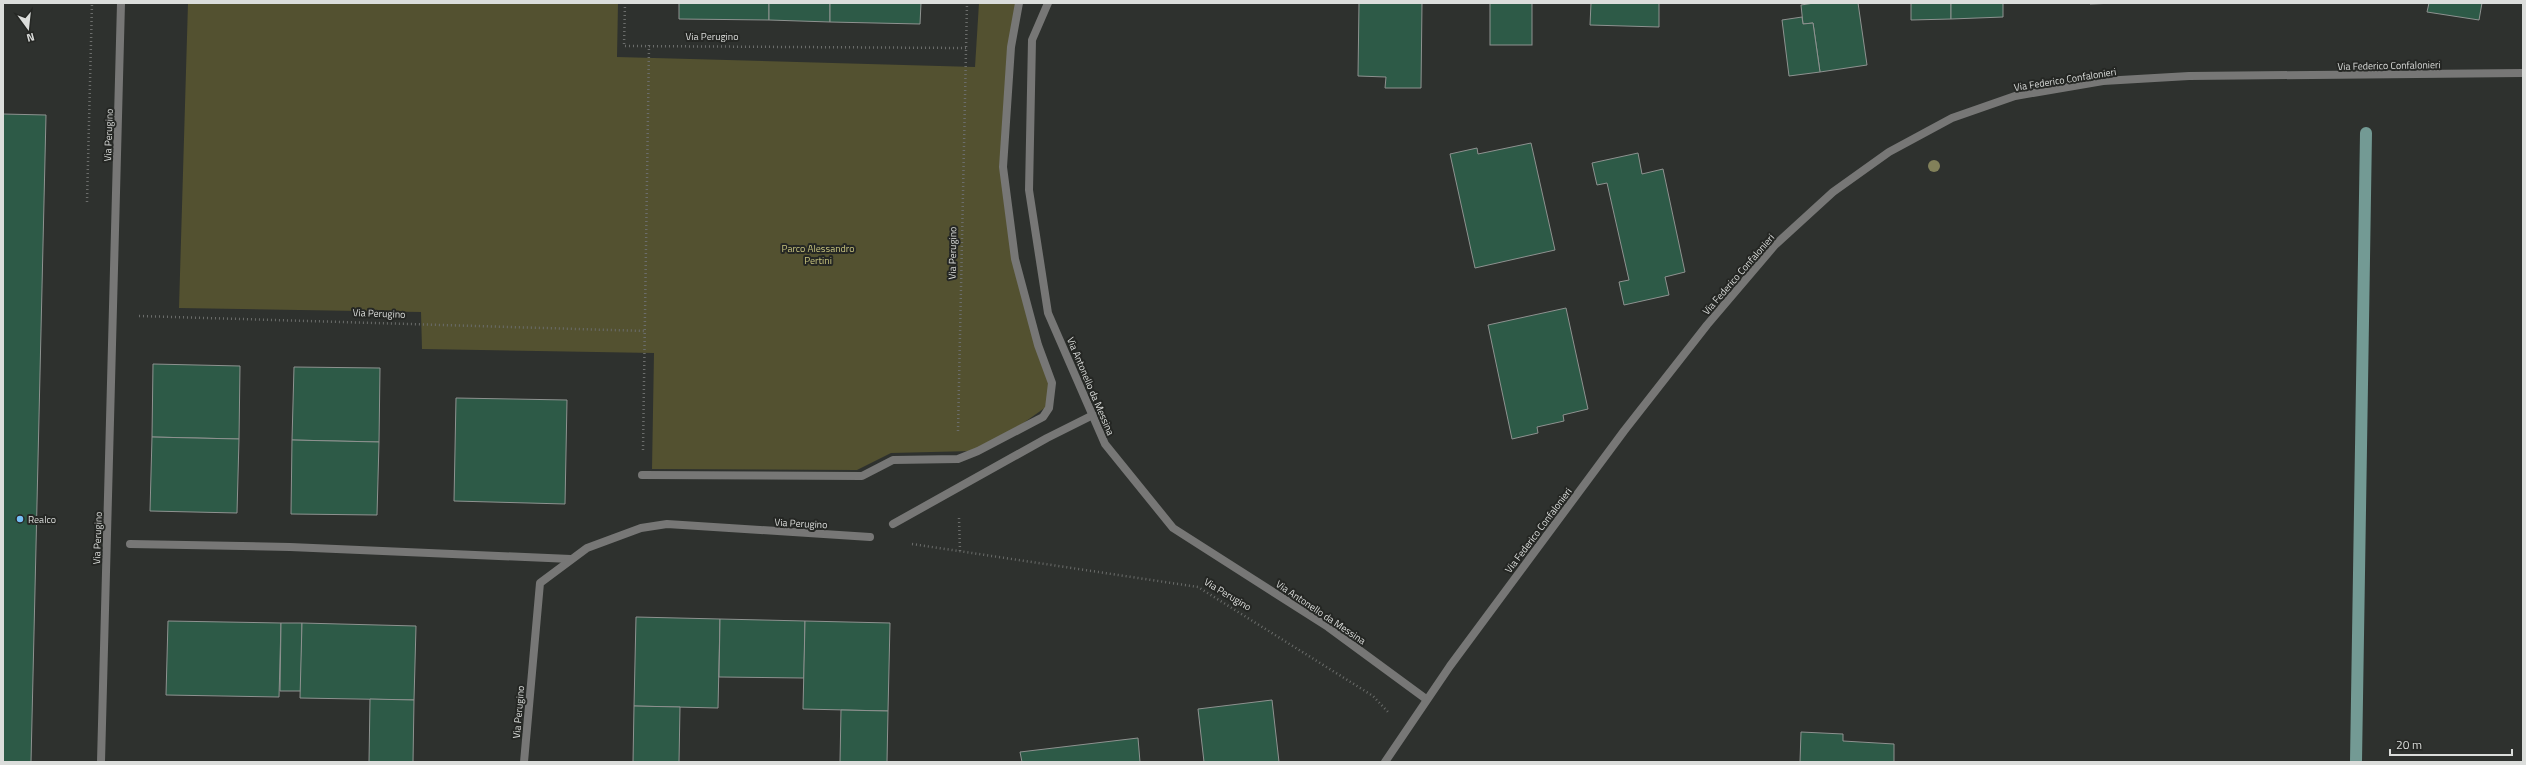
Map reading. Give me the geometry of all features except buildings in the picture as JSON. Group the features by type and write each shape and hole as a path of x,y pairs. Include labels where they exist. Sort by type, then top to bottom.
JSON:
{"street":[{"name":"Via Perugino","path":"101,762 121,3"},
{"path":"642,475 862,476 893,460 958,459 1026,427 1043,417 1050,408 1052,383 1038,345 1015,259 1003,167 1011,47 1019,3"},
{"name":"Via Antonello da Messina","path":"1048,3 1032,40 1029,190 1048,313 1105,444 1173,528 1328,627 1426,698"},
{"name":"Via Federico Confalonieri","path":"1385,762 1404,730 1426,698 1624,431 1716,314 1775,245 1833,192 1889,152 1952,118 2015,96 2103,81 2189,76 2523,73"},
{"path":"893,524 1047,438 1093,416"},
{"name":"Via Perugino","path":"524,762 540,583 587,548 634,531 667,524 870,537"},
{"path":"130,544 290,547 571,560"}],"path":[{"name":"Via Perugino","path":"625,3 624,46 966,48"},
{"name":"Via Perugino","path":"958,459 967,3"},
{"path":"642,475 650,45"},
{"name":"Via Perugino","path":"113,315 645,331"},
{"path":"959,488 960,551"},
{"name":"Via Perugino","path":"870,537 1198,587 1373,696 1404,730"}],"green space":[{"name":"Parco Alessandro Pertini","path":"188,3 618,3 617,57 975,67 979,3 1017,3 1000,165 1013,261 1050,380 1046,407 1022,424 972,451 891,453 857,470 652,469 654,353 422,349 421,312 179,308"}],"waterway":[{"path":"2356,762 2366,133"}],"place":[{"name":"Realco","path":"20,519"}]}
